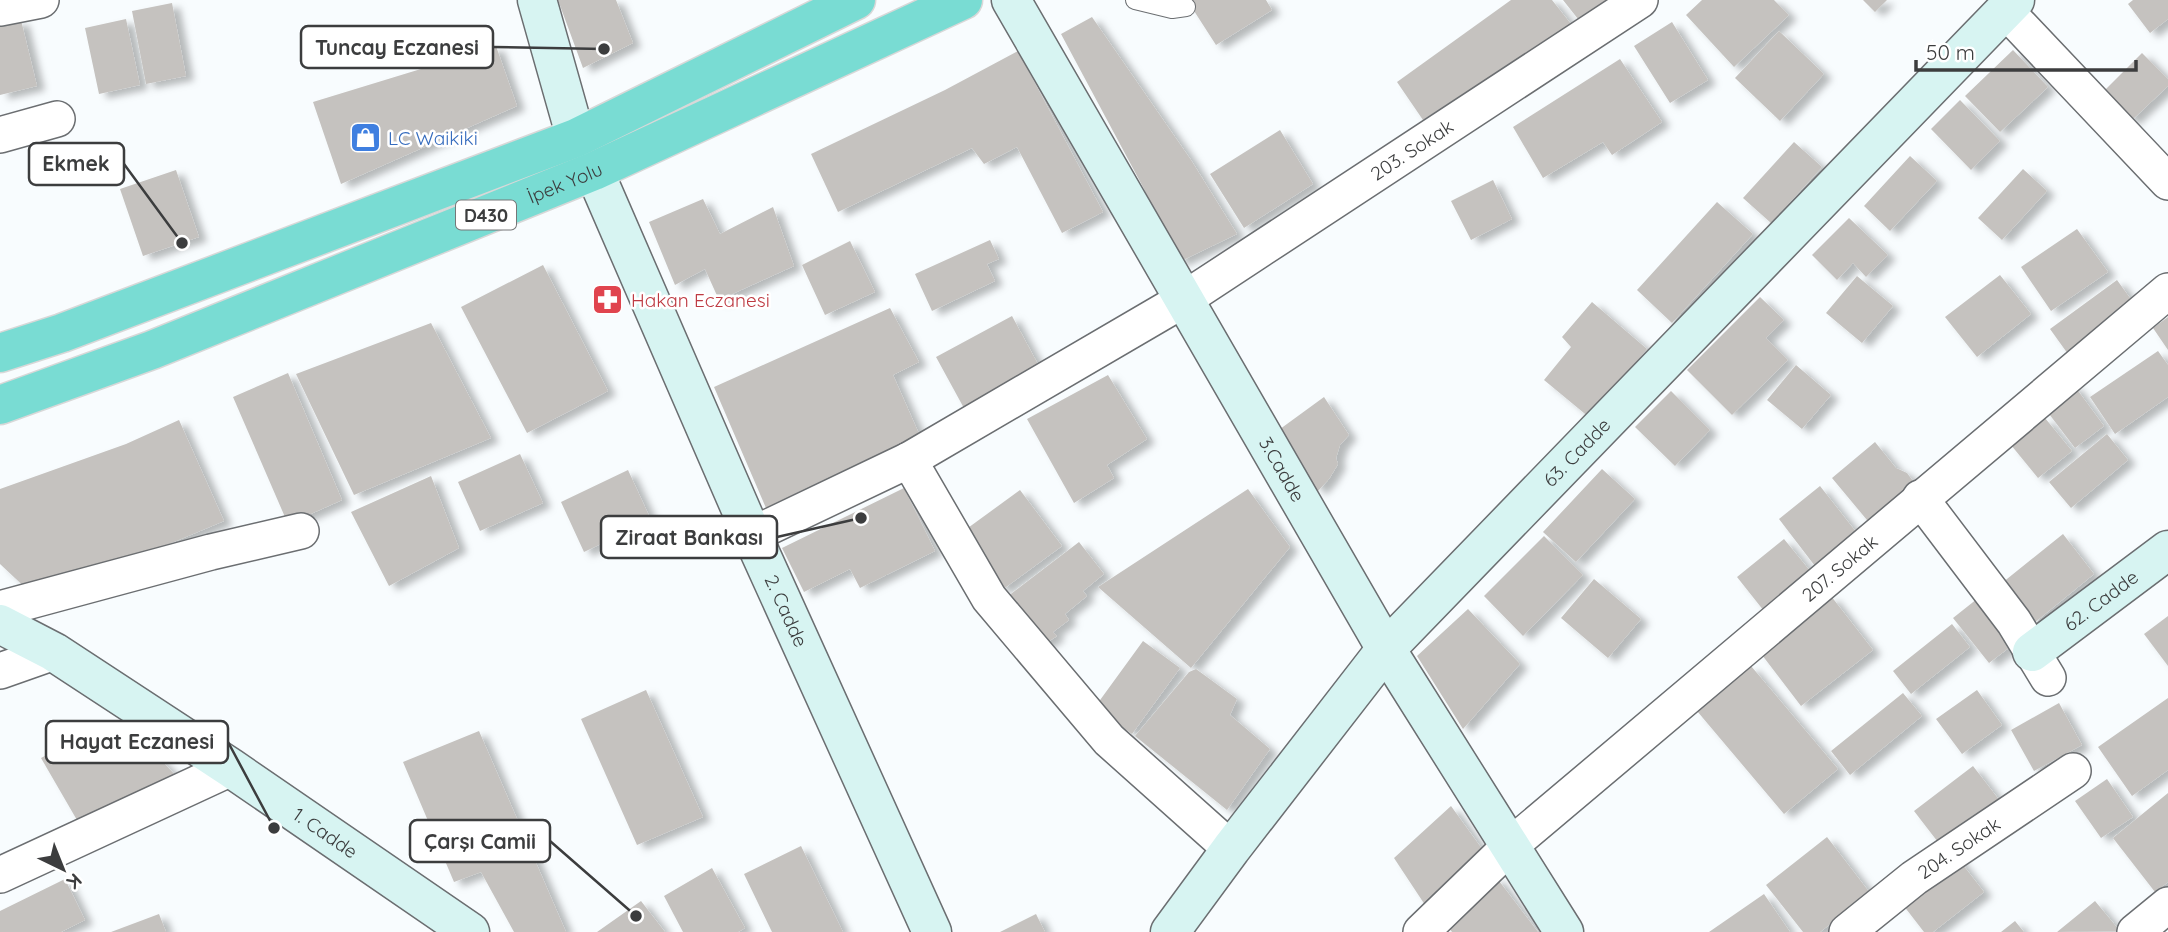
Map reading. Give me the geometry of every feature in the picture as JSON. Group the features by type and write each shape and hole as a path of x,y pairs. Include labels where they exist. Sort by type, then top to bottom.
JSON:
{"highway":[{"name":"D430","path":"0,353 62,333 576,138 856,0"},
{"name":"İpek Yolu","path":"0,405 152,350 594,171 963,0"}],"street":[{"path":"0,8 41,0"},
{"path":"537,0 576,138"},
{"name":"3.Cadde","path":"1011,0 1386,649 1564,932"},
{"name":"203. Sokak","path":"752,536 909,460 1184,300 1640,0"},
{"path":"2010,5 2168,182"},
{"name":"63. Cadde","path":"1170,932 1386,649 2010,5"},
{"path":"0,135 57,119"},
{"name":"2. Cadde","path":"594,171 752,536 932,932"},
{"name":"207. Sokak","path":"1420,932 1510,846 2168,291"},
{"path":"909,460 989,598 1110,740 1231,849"},
{"path":"1920,498 2014,622 2040,665"},
{"path":"0,609 211,552 301,531"},
{"name":"62. Cadde","path":"2040,665 2168,550"},
{"name":"1. Cadde","path":"0,624 54,652 231,768 470,932"},
{"path":"0,671 54,652"},
{"path":"0,875 231,768"},
{"name":"204. Sokak","path":"1847,932 1914,878 2073,771"},
{"path":"2135,932 2168,905"}],"lane":[{"path":"1135,0 1172,9 1186,7"}],"building":[{"path":"558,0 616,0 633,43 583,68"},
{"path":"1187,0 1266,0 1272,10 1216,45"},
{"path":"1511,0 1552,0 1571,24 1423,120 1397,82"},
{"path":"1563,0 1614,0 1582,24"},
{"path":"1702,0 1774,0 1789,15 1734,67 1686,15"},
{"path":"1863,0 1887,0 1875,12"},
{"path":"2133,0 2168,0 2168,19 2150,33 2128,4"},
{"path":"172,3 186,76 146,84 132,11"},
{"path":"1092,17 1191,160 1237,234 1179,262 1143,187 1061,34"},
{"path":"126,19 140,85 99,94 85,28"},
{"path":"21,20 37,86 0,95 0,25"},
{"path":"1672,22 1708,80 1670,103 1634,46"},
{"path":"1779,31 1824,74 1780,121 1735,78"},
{"path":"496,46 517,106 341,184 313,102"},
{"path":"2013,50 2048,87 2000,132 1965,96"},
{"path":"1018,51 1103,212 1062,233 1017,147 984,164 972,148 838,212 811,154 945,90"},
{"path":"2142,53 2168,79 2168,86 2131,121 2103,92"},
{"path":"1620,59 1662,122 1612,155 1603,142 1543,178 1513,127"},
{"path":"1960,100 2000,141 1971,170 1931,129"},
{"path":"1280,130 1313,184 1244,228 1210,174"},
{"path":"1794,142 1822,167 1771,223 1743,198"},
{"path":"1910,156 1937,181 1890,231 1864,206"},
{"path":"2023,169 2047,191 2002,240 1978,218"},
{"path":"176,170 199,237 143,256 120,189"},
{"path":"1493,180 1512,219 1471,240 1451,201"},
{"path":"703,199 720,234 773,207 794,266 719,300 705,269 675,285 649,222"},
{"path":"1717,202 1753,234 1672,323 1637,290"},
{"path":"1849,218 1888,255 1866,277 1853,263 1837,280 1812,255"},
{"path":"2077,229 2108,272 2051,311 2021,267"},
{"path":"990,240 999,259 987,264 995,281 932,311 915,274"},
{"path":"850,241 875,292 825,315 802,265"},
{"path":"543,265 608,391 527,433 461,307"},
{"path":"2000,275 2031,314 1977,357 1945,317"},
{"path":"1857,276 1893,306 1862,343 1826,313"},
{"path":"2117,280 2135,305 2068,354 2050,329"},
{"path":"1760,297 1784,320 1766,338 1788,360 1732,415 1687,370"},
{"path":"1592,302 1647,349 1590,418 1544,380 1571,347 1562,337"},
{"path":"890,308 919,362 893,375 920,436 882,457 766,508 714,387"},
{"path":"1012,316 1040,368 965,410 936,357"},
{"path":"2168,317 2168,350 2153,328"},
{"path":"431,323 491,438 354,495 296,374"},
{"path":"2158,351 2168,365 2168,397 2115,434 2090,397"},
{"path":"1796,365 1831,395 1802,429 1767,400"},
{"path":"288,373 342,500 288,524 233,397"},
{"path":"1108,375 1147,439 1107,465 1114,478 1074,503 1027,419"},
{"path":"2073,384 2104,426 2075,448 2043,406"},
{"path":"1671,391 1710,430 1675,466 1635,427"},
{"path":"1324,397 1349,435 1340,445 1336,458 1338,464 1318,491 1276,432"},
{"path":"2045,418 2072,451 2038,478 2011,445"},
{"path":"179,420 224,521 121,564 31,593 0,564 0,489 126,444"},
{"path":"2107,434 2128,460 2071,508 2049,482"},
{"path":"1875,442 1896,468 1907,473 1918,488 1872,526 1832,478"},
{"path":"520,454 543,503 480,531 458,482"},
{"path":"1602,469 1635,499 1576,562 1543,532"},
{"path":"628,470 651,520 584,552 561,502"},
{"path":"431,476 459,548 389,586 351,512"},
{"path":"1820,486 1860,537 1818,570 1779,519"},
{"path":"904,488 935,551 860,588 850,569 804,592 782,548"},
{"path":"1248,489 1290,547 1191,668 1098,587"},
{"path":"1020,490 1062,546 1002,590 961,533"},
{"path":"2063,534 2094,574 2034,623 2002,583"},
{"path":"1544,536 1583,575 1523,636 1484,596"},
{"path":"1784,539 1811,572 1764,611 1737,577"},
{"path":"1079,542 1104,574 1083,591 1087,596 1065,614 1069,620 1053,632 1057,636 1040,647 1003,600"},
{"path":"1594,579 1641,619 1608,658 1561,618"},
{"path":"1982,595 2019,640 1989,663 1953,618"},
{"path":"1831,596 1873,650 1801,706 1759,651"},
{"path":"1468,609 1520,664 1463,729 1417,656"},
{"path":"2168,616 2168,666 2144,634"},
{"path":"1952,624 1970,647 1911,694 1893,671"},
{"path":"1143,641 1180,668 1132,734 1095,707"},
{"path":"1751,666 1838,769 1784,814 1697,711"},
{"path":"1196,669 1237,699 1230,715 1270,749 1227,810 1135,736 1189,672"},
{"path":"646,690 703,817 637,845 581,719"},
{"path":"1977,690 2002,725 1962,754 1936,719"},
{"path":"1903,693 1922,716 1850,775 1831,751"},
{"path":"2168,698 2168,770 2132,796 2098,747"},
{"path":"2059,703 2082,745 2034,771 2011,730"},
{"path":"108,723 162,761 177,777 81,827 41,758"},
{"path":"479,731 566,932 514,932 481,872 454,882 403,762"},
{"path":"1973,766 2000,801 1941,846 1914,811"},
{"path":"2107,779 2133,817 2101,838 2075,801"},
{"path":"2168,793 2168,882 2155,892 2113,838"},
{"path":"1451,806 1485,853 1429,911 1394,858"},
{"path":"1827,837 1870,893 1820,932 1803,932 1766,885"},
{"path":"801,846 843,932 772,932 744,874"},
{"path":"1956,856 1984,892 1933,932 1924,932 1900,901"},
{"path":"712,868 745,928 738,932 683,932 664,896"},
{"path":"1496,877 1538,932 1452,932 1442,919"},
{"path":"65,879 85,920 61,932 0,932 0,911"},
{"path":"1764,894 1790,932 1709,932"},
{"path":"641,901 665,932 597,932"},
{"path":"2095,901 2120,931 2057,932"},
{"path":"159,914 166,932 111,932"},
{"path":"1036,914 1045,932 1000,932"},
{"path":"2015,921 2024,932 2001,932"}],"place":[{"name":"Tuncay Eczanesi","path":"604,49"},
{"name":"LC Waikiki","path":"365,138"},
{"name":"Ekmek","path":"182,243"},
{"name":"Hakan Eczanesi","path":"608,300"},
{"name":"Ziraat Bankası","path":"861,518"},
{"name":"Hayat Eczanesi","path":"274,828"},
{"name":"Çarşı Camii","path":"636,916"}]}
